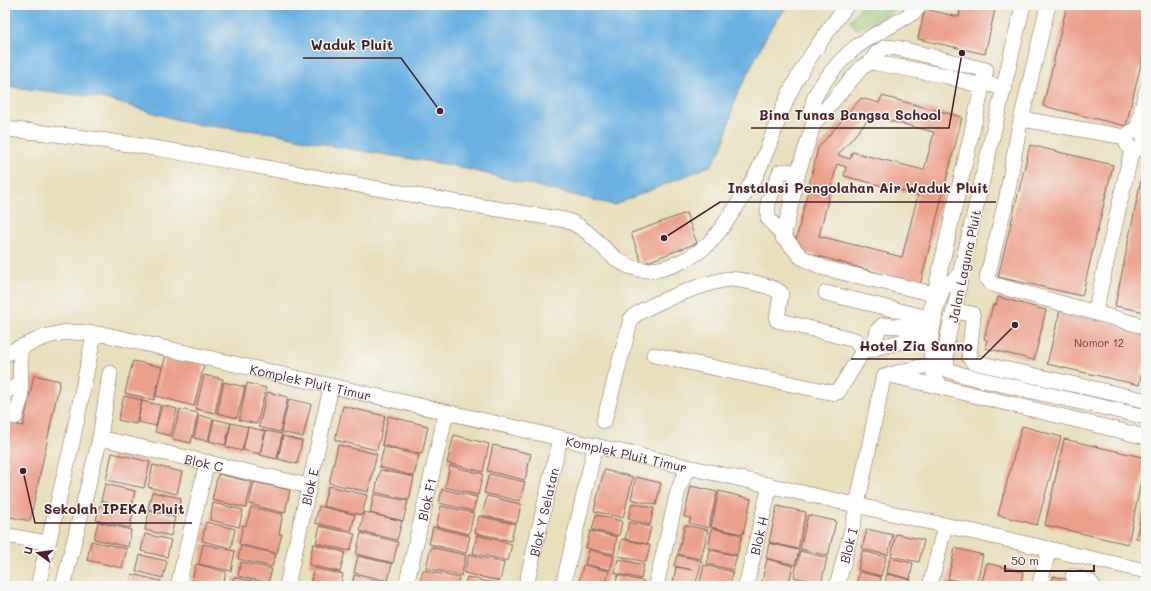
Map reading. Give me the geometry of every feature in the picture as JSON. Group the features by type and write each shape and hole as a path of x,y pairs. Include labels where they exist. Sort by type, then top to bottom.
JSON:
{"street":[{"path":"5,129 75,135 241,162 343,182 565,220 580,226 617,261 631,268 646,270 679,263 695,254 706,246 723,225 756,175 798,78 847,5"},
{"path":"814,123 812,115 813,102 817,93 842,60 865,42 914,12 920,5"},
{"name":"Jalan Laguna Pluit","path":"1023,5 960,275 960,288 946,360 948,370 966,376 1122,411"},
{"path":"1048,5 988,278 992,284 1146,327"},
{"path":"784,238 798,173 814,123 855,74 878,54 883,31"},
{"path":"865,42 871,43 878,54 1003,93"},
{"path":"878,54 986,70 980,86 934,294 926,340 934,374 941,387"},
{"path":"1095,312 1138,140 1146,92"},
{"path":"1022,119 1138,140"},
{"path":"798,173 786,170 780,172 768,203 768,218 801,257 818,266 934,294"},
{"path":"891,375 926,340 943,288 960,275"},
{"path":"604,421 631,319 636,314 667,299 700,287 730,279 775,288 781,293 777,320 855,340 868,350 926,340"},
{"path":"826,293 926,340"},
{"path":"955,311 972,314 973,318 969,357 972,362 1144,400"},
{"path":"654,355 834,393 838,392 868,350 878,330 883,325 926,340"},
{"name":"Komplek Pluit Timur","path":"5,354 43,337 62,333 100,335 687,468 857,504 1146,571"},
{"path":"38,586 100,335"},
{"path":"15,417 21,399 20,348"},
{"path":"63,586 100,438 110,373"},
{"path":"891,375 1146,437"},
{"name":"Blok I","path":"837,586 857,504 883,379 885,376 891,375"},
{"path":"5,392 20,384"},
{"name":"Blok E","path":"287,586 310,486 330,387"},
{"path":"1118,430 1122,411 1146,417"},
{"name":"Blok F1","path":"406,586 446,413"},
{"name":"Blok C","path":"100,438 310,486"},
{"name":"Blok Y Selatan","path":"526,586 560,438"},
{"path":"563,586 595,447"},
{"path":"178,586 207,462"},
{"path":"656,586 678,491 687,468"},
{"name":"Blok H","path":"746,586 770,485"},
{"path":"930,586 945,525"},
{"path":"5,535 48,543"},
{"path":"1039,586 1049,548"},
{"path":"1073,576 1090,582 1093,586"}],"green space":[{"path":"862,5 902,5 857,30 850,21"}],"water":[{"path":"5,5 788,5 769,31 736,97 723,145 712,165 614,205 450,165 338,147 274,133 192,124 102,98 5,86"}],"building":[{"path":"961,5 996,5 985,54 918,39 925,9 959,17"},
{"path":"1067,5 1146,5 1146,43 1126,126 1043,106"},
{"path":"882,96 962,117 920,285 794,249 818,148 861,98 879,103","holes":["871,116 934,132 924,170 852,152 850,159 838,155","837,164 846,167 844,176 918,195 902,257 819,236"]},
{"path":"1030,145 1113,165 1082,296 998,277"},
{"path":"1143,170 1146,171 1146,312 1115,306"},
{"path":"686,213 697,243 642,264 631,233"},
{"path":"998,297 1046,310 1034,360 985,348 987,340 984,339 993,305 996,305"},
{"path":"1060,310 1146,330 1146,354 1139,385 1047,364"},
{"path":"166,354 204,365 194,406 156,396"},
{"path":"133,361 162,367 154,400 125,393"},
{"path":"34,375 60,381 30,521 5,516 5,422 23,426"},
{"path":"204,375 223,379 215,413 196,409"},
{"path":"224,382 245,387 237,418 217,413"},
{"path":"247,383 266,388 257,424 239,420"},
{"path":"267,392 288,397 280,432 259,427"},
{"path":"124,396 142,400 136,424 118,420"},
{"path":"289,399 311,404 303,437 281,432"},
{"path":"142,401 160,405 156,426 138,422"},
{"path":"162,405 177,409 171,436 155,432"},
{"path":"343,406 385,416 377,450 335,440"},
{"path":"180,409 198,413 191,443 172,439"},
{"path":"199,415 213,419 208,441 194,438"},
{"path":"388,416 428,426 422,454 382,445"},
{"path":"214,419 231,423 225,445 209,441"},
{"path":"231,423 248,427 242,451 226,447"},
{"path":"1022,426 1061,437 1037,525 998,515"},
{"path":"248,427 265,431 260,454 243,450"},
{"path":"266,431 282,434 277,459 260,455"},
{"path":"454,435 489,444 483,472 447,463"},
{"path":"283,436 302,441 297,464 278,459"},
{"path":"1064,439 1146,458 1128,544 1045,525"},
{"path":"338,445 377,454 368,492 329,483"},
{"path":"493,445 531,454 525,480 487,471"},
{"path":"384,447 419,455 414,476 379,467"},
{"path":"112,453 150,462 144,488 106,480"},
{"path":"153,465 182,472 177,494 148,487"},
{"path":"450,466 483,474 478,495 445,487"},
{"path":"380,470 414,477 409,500 375,492"},
{"path":"604,470 633,477 623,518 594,511"},
{"path":"218,474 252,482 246,508 212,500"},
{"path":"489,474 525,482 520,501 484,493"},
{"path":"636,477 661,483 656,505 631,499"},
{"path":"254,482 290,490 285,513 249,504"},
{"path":"105,484 135,491 131,509 101,501"},
{"path":"328,486 367,495 362,515 323,506"},
{"path":"691,486 717,492 709,528 689,523 691,518 684,517"},
{"path":"442,489 477,497 473,511 439,503"},
{"path":"719,491 751,499 743,534 711,527"},
{"path":"152,492 181,498 177,515 148,509"},
{"path":"374,494 408,501 403,521 370,513"},
{"path":"487,496 521,504 517,523 482,515"},
{"path":"1146,498 1146,540 1136,538"},
{"path":"213,503 243,510 239,527 210,520"},
{"path":"632,503 654,508 650,525 628,519"},
{"path":"100,505 133,512 130,528 96,520"},
{"path":"319,506 355,515 351,531 315,523"},
{"path":"441,506 474,513 469,534 436,526"},
{"path":"777,506 806,512 798,549 769,542"},
{"path":"251,507 283,514 279,534 282,534 277,553 239,544 243,525 246,526"},
{"path":"149,511 175,517 171,536 145,530"},
{"path":"364,512 402,521 397,540 360,531"},
{"path":"596,515 622,521 619,536 592,530"},
{"path":"808,515 836,521 828,556 800,549"},
{"path":"479,516 515,524 511,541 475,533"},
{"path":"98,522 131,530 128,547 94,539"},
{"path":"206,522 235,529 231,548 202,541"},
{"path":"629,522 651,527 647,544 625,539"},
{"path":"685,525 708,530 701,559 678,554"},
{"path":"320,526 355,534 350,551 316,543"},
{"path":"433,527 470,536 466,553 429,544"},
{"path":"712,528 742,535 737,555 708,548"},
{"path":"867,529 893,535 888,555 862,549"},
{"path":"590,531 617,537 614,554 586,548"},
{"path":"361,533 398,542 393,563 356,554"},
{"path":"145,534 171,540 167,557 141,551"},
{"path":"896,534 924,540 919,562 891,556"},
{"path":"477,535 512,544 508,561 473,553"},
{"path":"622,539 650,545 646,562 618,556"},
{"path":"91,541 127,549 122,568 87,560"},
{"path":"769,543 799,550 795,565 766,558"},
{"path":"203,544 235,551 231,571 199,564"},
{"path":"313,544 345,552 340,572 309,565"},
{"path":"241,546 276,554 272,567 238,559"},
{"path":"431,547 466,555 461,576 426,568"},
{"path":"955,548 983,555 976,585 948,579"},
{"path":"589,550 614,556 610,570 585,564"},
{"path":"710,550 737,556 733,570 707,564"},
{"path":"800,551 827,558 821,584 794,577"},
{"path":"862,551 886,557 881,576 858,570"},
{"path":"469,554 504,563 500,581 464,573"},
{"path":"140,555 167,561 163,578 136,571"},
{"path":"677,555 702,561 695,586 673,582 676,567 693,570 674,566"},
{"path":"358,556 392,564 388,581 354,573"},
{"path":"890,558 913,563 910,579 887,573"},
{"path":"618,559 644,565 641,579 615,573"},
{"path":"767,559 793,566 788,586 761,585"},
{"path":"241,562 272,569 268,583 238,576"},
{"path":"987,563 1023,572 1020,586 981,586"},
{"path":"196,564 226,572 223,586 191,584"},
{"path":"583,565 609,571 605,586 579,582"},
{"path":"704,565 733,572 730,586 699,586"},
{"path":"314,568 343,574 340,586 310,584"},
{"path":"423,570 459,578 457,586 419,586"},
{"path":"859,572 881,577 879,586 856,586"},
{"path":"132,574 161,581 160,586 129,586"},
{"path":"887,574 911,580 909,586 884,586"},
{"path":"354,575 390,584 390,586 352,586"},
{"path":"618,575 645,582 644,586 615,586"},
{"path":"1053,576 1092,585 1092,586 1051,586"},
{"path":"234,577 268,585 232,586"},
{"path":"467,577 502,585 502,586 464,586"},
{"path":"794,580 819,585 819,586 793,586"},
{"path":"947,580 968,585 968,586 946,586"}],"place":[{"name":"Bina Tunas Bangsa School","path":"962,53"},
{"name":"Waduk Pluit","path":"440,111"},
{"name":"Instalasi Pengolahan Air Waduk Pluit","path":"664,238"},
{"name":"Hotel Zia Sanno","path":"1015,325"},
{"name":"Sekolah IPEKA Pluit","path":"23,471"}]}
